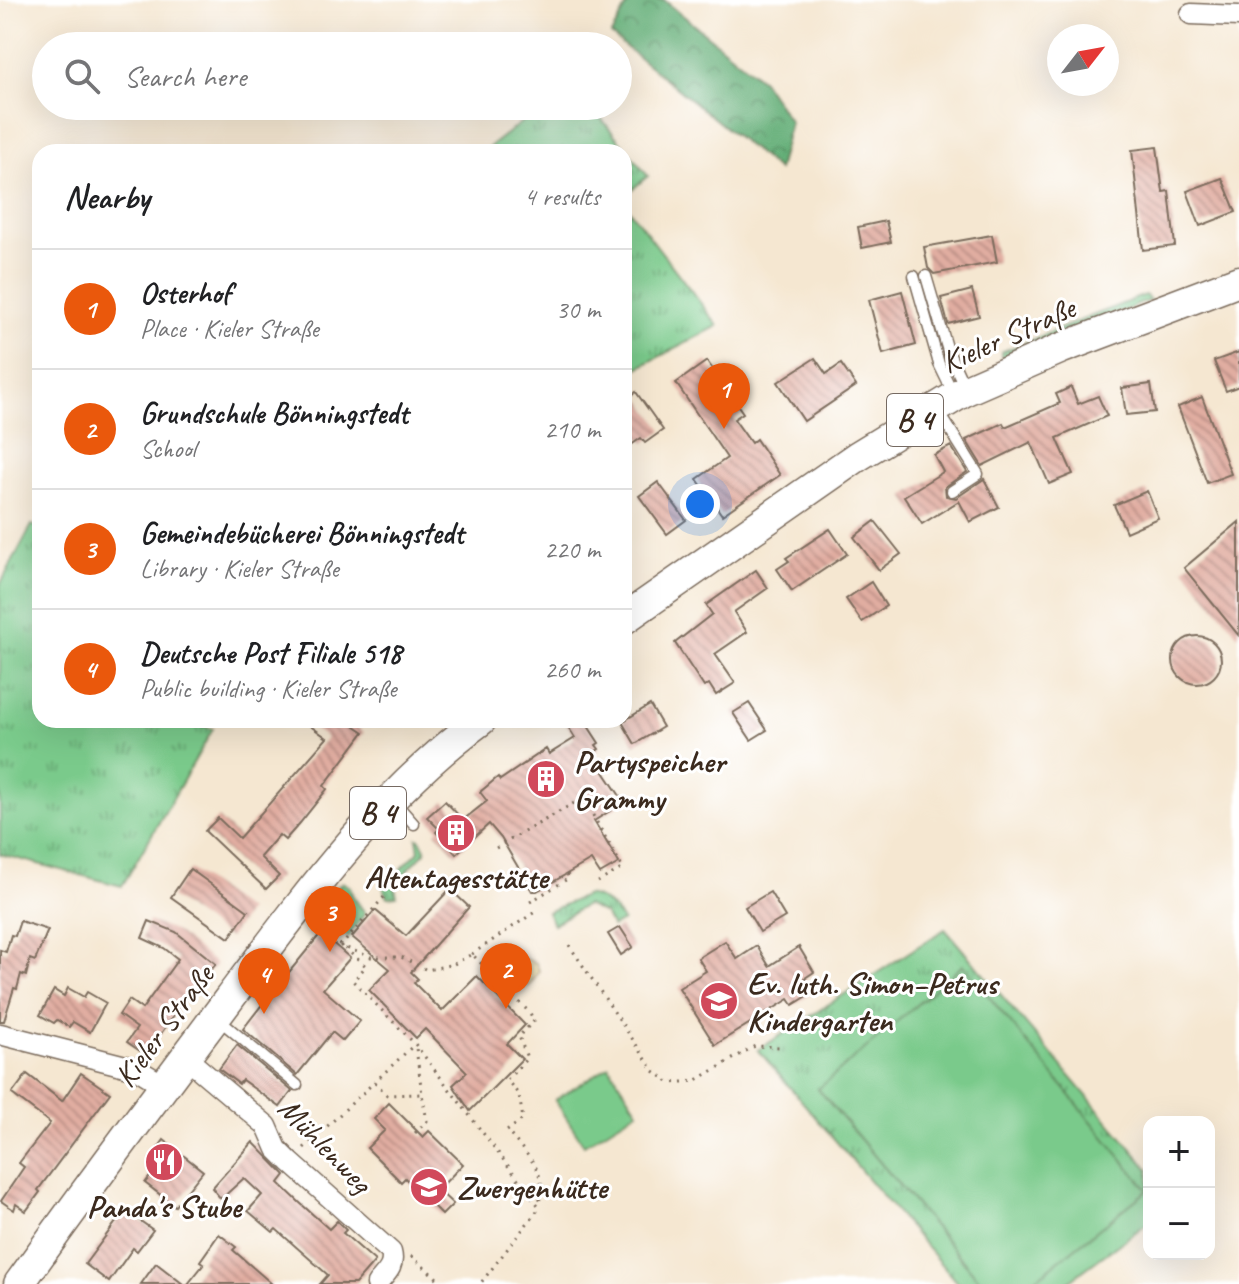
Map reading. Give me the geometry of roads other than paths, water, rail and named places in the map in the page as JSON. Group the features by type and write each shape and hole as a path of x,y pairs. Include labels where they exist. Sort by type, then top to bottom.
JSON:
{"main road":[{"name":"Kieler Straße","path":"632,613 858,456 952,398 1062,348 1239,281"},
{"name":"Kieler Straße","path":"19,1284 185,1057 357,833 472,728"}],"street":[{"path":"1191,14 1239,16"},
{"path":"0,1034 137,1069 165,1086"},
{"name":"Mühlenweg","path":"185,1057 267,1126 277,1149 391,1252 391,1268 377,1284"}],"lane":[{"path":"914,276 939,364 978,474 952,491"},
{"path":"926,276 948,351 952,398"},
{"path":"393,799 414,824"},
{"path":"216,1017 297,1085"}],"place":[{"name":"Osterhof","path":"724,429"},
{"name":"Partyspeicher Grammy","path":"546,779"},
{"name":"Altentagesstätte","path":"456,833"},
{"name":"Gemeindebücherei Bönningstedt","path":"330,952"},
{"name":"Ev. luth. Simon–Petrus Kindergarten","path":"719,1001"},
{"name":"Grundschule Bönningstedt","path":"506,1009"},
{"name":"Deutsche Post Filiale 518","path":"264,1014"},
{"name":"Panda's Stube","path":"164,1162"},
{"name":"Zwergenhütte","path":"429,1187"}]}
